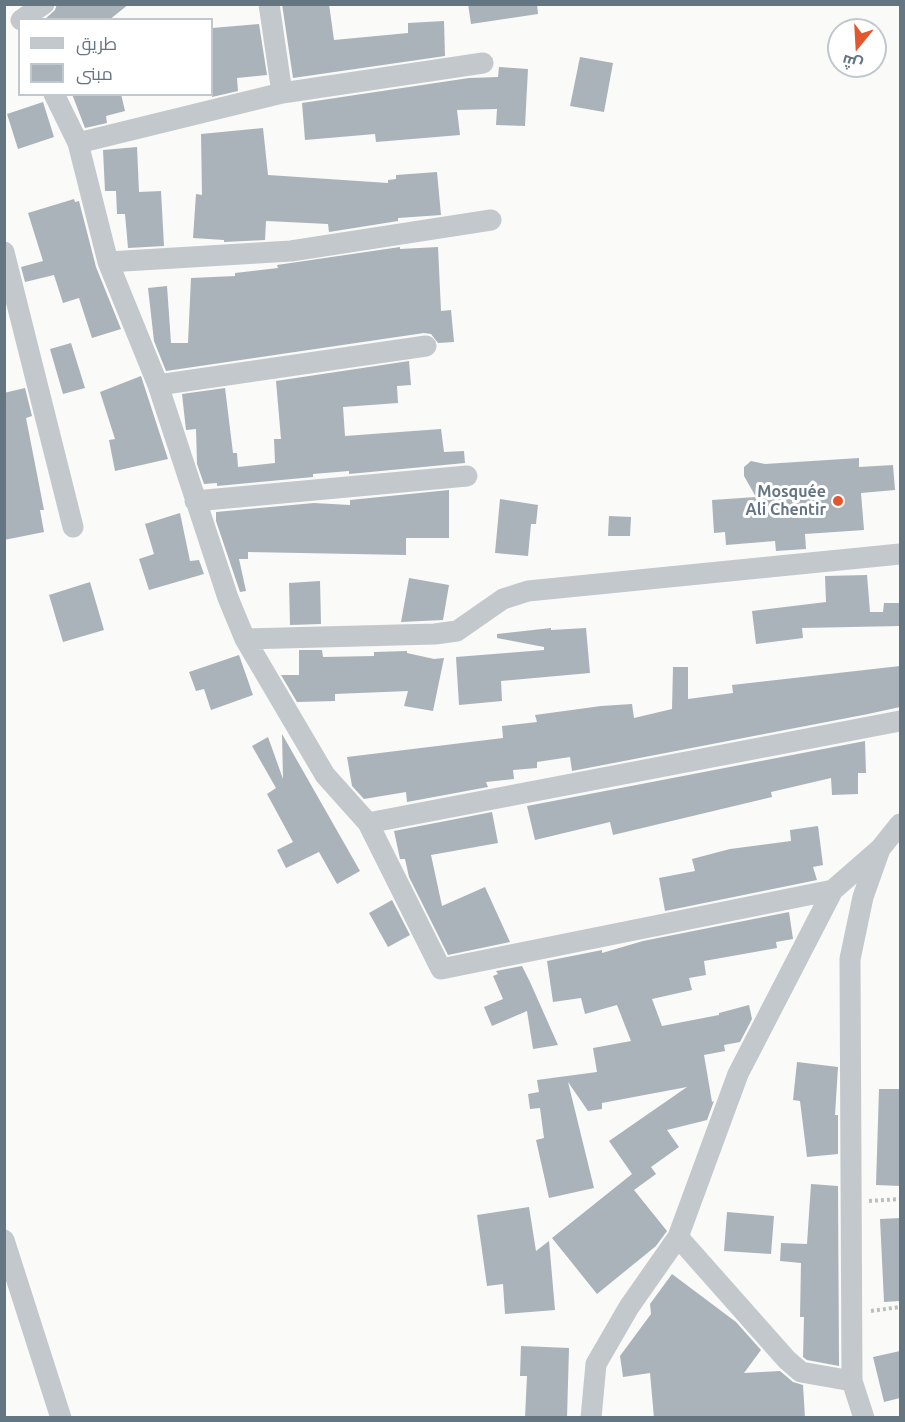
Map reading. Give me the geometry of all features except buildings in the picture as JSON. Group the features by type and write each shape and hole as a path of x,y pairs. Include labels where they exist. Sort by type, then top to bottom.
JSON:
{"street":[{"path":"17,18 44,4"},
{"path":"269,4 282,93"},
{"path":"78,142 282,93 483,63"},
{"path":"55,96 78,142 108,262 158,385 228,598 245,639 325,775 368,822 441,969 833,890"},
{"path":"108,262 291,251 491,220"},
{"path":"4,252 73,527"},
{"path":"158,385 426,346"},
{"path":"195,501 467,476"},
{"path":"245,639 435,634 457,631 503,599 528,591 900,554"},
{"path":"368,822 900,721"},
{"path":"591,1418 596,1364 629,1307 678,1238 738,1074 833,890 880,849 900,824"},
{"path":"864,1418 852,1381 850,959 863,897 880,849"},
{"path":"678,1238 787,1360 801,1371 852,1381"},
{"path":"4,1240 61,1418"}],"path":[{"path":"851,1203 900,1199"},
{"path":"853,1313 900,1307"}],"place":[{"name":"Mosquée Ali Chentir","path":"838,501"}]}
